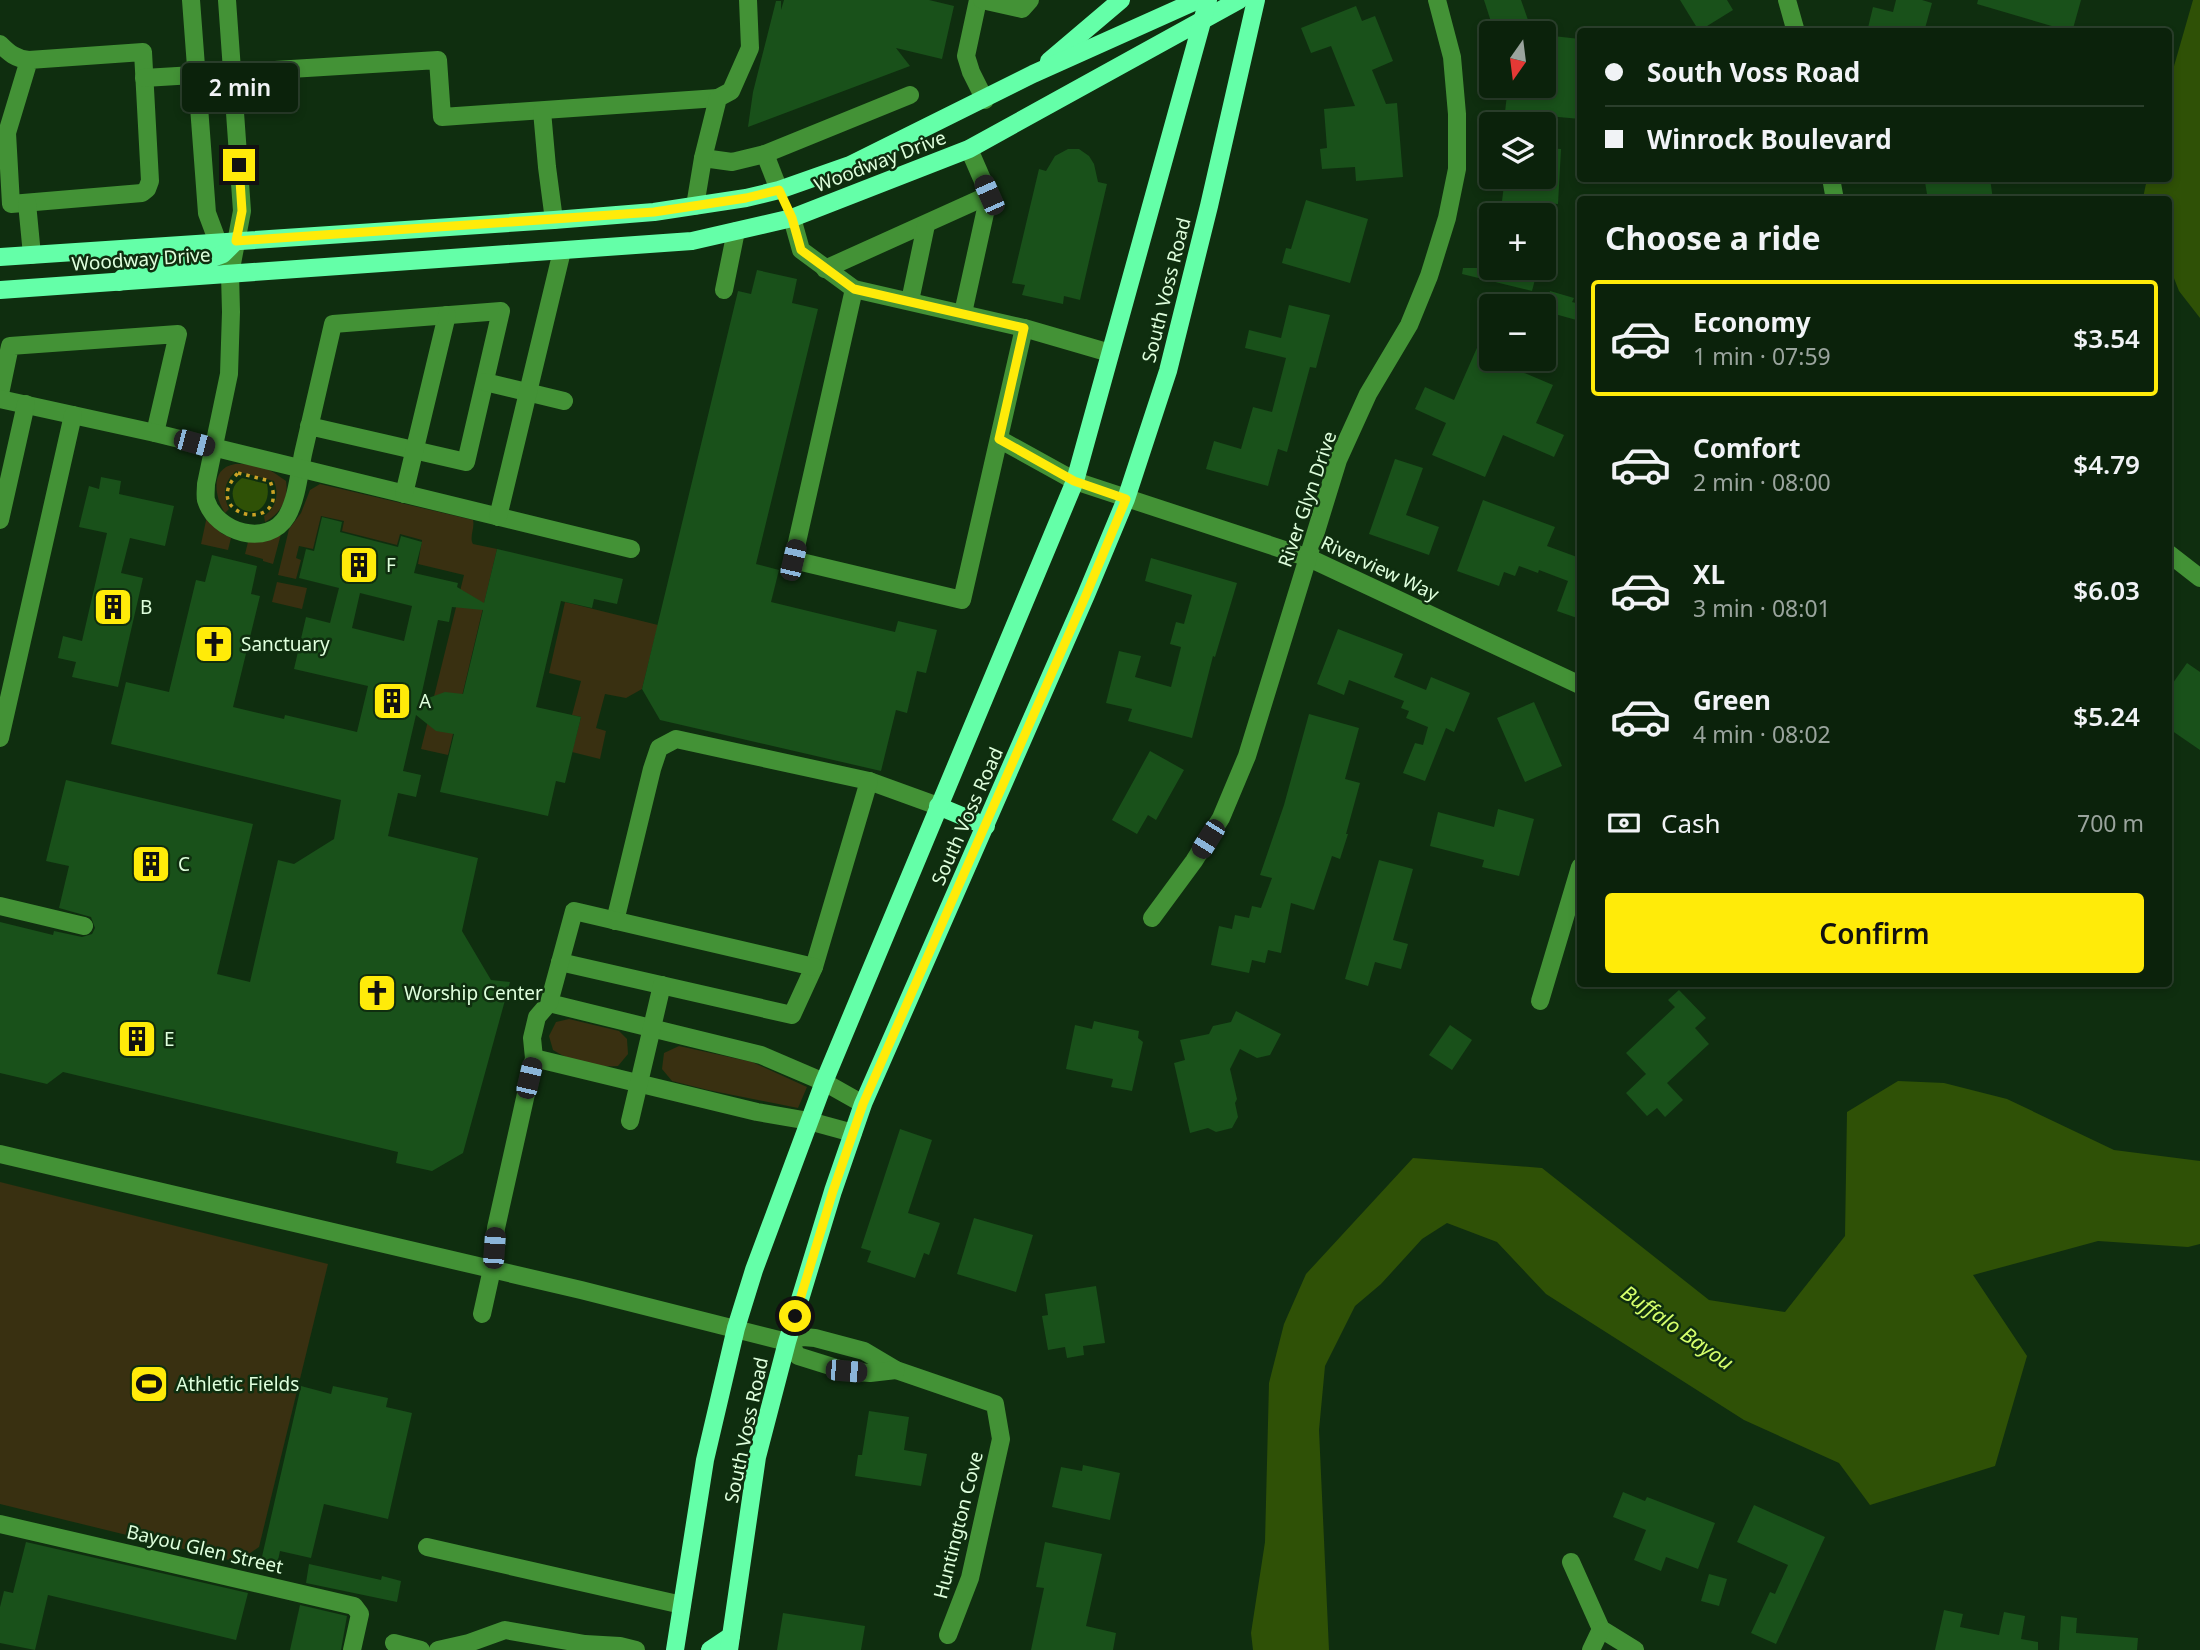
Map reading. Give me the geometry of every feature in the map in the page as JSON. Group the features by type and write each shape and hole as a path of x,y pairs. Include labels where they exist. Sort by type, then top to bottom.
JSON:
{"main road":[{"path":"1033,74 1121,0"},
{"name":"Woodway Drive","path":"0,257 226,246 554,220 695,206 746,198 779,190 850,165 1033,74 1198,0"},
{"name":"South Voss Road","path":"675,1650 705,1460 736,1328 761,1251 824,1082 1074,481 1208,0"},
{"name":"Woodway Drive","path":"0,290 692,241 792,218 969,149 1239,0"},
{"name":"South Voss Road","path":"729,1643 757,1457 787,1342 833,1191 863,1104 1126,499 1168,371 1256,0"},
{"path":"779,190 792,218"},
{"path":"554,220 562,251"},
{"path":"119,282 133,267 202,262 226,246"},
{"path":"938,806 986,826"},
{"path":"710,1650 729,1643"}],"street":[{"path":"191,0 207,213 226,246 230,274 229,374 206,484 206,500 214,514 241,533 258,534 273,530 285,519 293,503 309,426 333,324 501,310 466,462 309,426"},
{"path":"226,246 242,211 228,0"},
{"path":"144,78 438,60 442,117 718,98 731,91 750,48 748,0"},
{"path":"985,100 966,56 980,0 1022,9 1030,0"},
{"name":"River Glyn Drive","path":"1153,918 1221,818 1247,756 1338,460 1368,394 1409,325 1429,276 1447,218 1457,169 1457,114 1452,57 1437,0"},
{"path":"1787,0 1795,28"},
{"path":"0,44 9,53 29,60 143,52 150,181 147,189 142,193 12,204 7,133 29,60"},
{"path":"703,158 732,162 765,154 910,95"},
{"path":"695,206 703,158 718,98"},
{"path":"542,111 554,220"},
{"path":"962,313 989,195 969,149"},
{"path":"765,154 779,190"},
{"path":"825,269 989,195"},
{"path":"27,203 32,255"},
{"path":"792,218 801,250 854,289 1024,328 1110,353"},
{"path":"910,301 926,225"},
{"path":"723,290 736,231"},
{"path":"498,517 562,251"},
{"path":"854,289 793,560 962,600 1024,328"},
{"path":"404,494 447,315"},
{"path":"155,433 178,334 10,346 0,396 631,548"},
{"path":"485,382 564,401"},
{"path":"0,520 26,404"},
{"path":"0,738 73,415"},
{"name":"Riverview Way","path":"999,439 1074,481 1309,558 1577,684"},
{"path":"2172,555 2200,578"},
{"path":"615,921 659,748 676,739 869,781 938,806"},
{"path":"560,962 792,1016 814,967 869,781"},
{"path":"1540,1001 1577,877"},
{"path":"0,906 84,926"},
{"path":"482,1314 492,1269 496,1228 534,1058 532,1038 537,1017 549,1003 574,911 814,967"},
{"path":"630,1121 662,985"},
{"path":"549,1003 761,1055 824,1082 863,1104"},
{"path":"534,1058 853,1133"},
{"name":"Huntington Cove","path":"0,1153 787,1342 803,1337 815,1338 864,1351 896,1370 995,1404 1001,1439 970,1578 948,1635"},
{"name":"Bayou Glen Street","path":"0,1524 354,1605 360,1614 352,1650"},
{"path":"427,1547 682,1605"},
{"path":"1571,1562 1601,1629 1635,1650"},
{"path":"1591,1650 1601,1629"},
{"path":"438,1650 469,1643 505,1630 636,1650"},
{"path":"394,1643 421,1650"}],"path":[{"path":"238,473 270,481 274,495 268,509 255,516 234,509 228,495 232,480 238,473"}],"shaded area":[{"path":"235,464 262,467 286,481 283,505 265,522 264,516 272,509 276,500 274,481 236,471 225,489 229,509 225,513 221,506 216,484 218,477 221,471"},
{"path":"320,484 473,520 473,544 497,549 448,755 421,749 464,575 418,564 422,540 400,534 397,545 342,531 344,521 321,516 313,549 299,546 296,558 301,560 296,579 278,575 289,529 301,513 310,490"},
{"path":"207,516 221,533 231,538 228,550 201,544"},
{"path":"281,534 273,564 245,554 248,542 274,538"},
{"path":"277,582 307,588 302,609 272,602"},
{"path":"565,602 658,625 642,689 626,698 605,694 596,728 606,731 600,759 572,752 581,717 572,715 581,681 549,673"},
{"path":"569,1019 619,1031 627,1039 628,1054 618,1066 601,1066 576,1060 553,1050 549,1036 556,1022"},
{"path":"679,1046 752,1062 807,1087 798,1108 672,1081 662,1069 664,1053"},
{"name":"Athletic Fields","path":"0,1182 328,1264 259,1547 237,1562 0,1504"}],"water":[{"path":"2193,0 2200,0 2200,318 2179,291 2172,273 2172,196 2143,196 2146,182 2172,182 2172,73"},
{"path":"242,478 267,484 267,499 260,509 249,512 236,505 233,490"},
{"name":"Buffalo Bayou","path":"1898,1081 1944,1083 2007,1099 2114,1150 2200,1161 2200,1244 2188,1247 2098,1241 1973,1275 2027,1356 1995,1466 1870,1505 1839,1463 1744,1420 1546,1294 1497,1242 1447,1223 1422,1239 1381,1284 1355,1306 1325,1366 1319,1430 1329,1650 1253,1650 1251,1633 1265,1542 1269,1383 1284,1324 1306,1274 1413,1158 1542,1168 1709,1300 1785,1312 1845,1236 1847,1112"}],"building":[{"path":"784,0 929,0 954,6 942,59 896,48 910,66 748,127 753,92 776,1 781,1 781,10"},
{"path":"1484,0 1521,0 1528,20 1525,21 1491,21"},
{"path":"1680,0 1727,0 1733,10 1704,28 1697,28"},
{"path":"1896,0 1922,0 1932,3 1925,28 1868,28 1873,7 1893,12"},
{"path":"1978,0 2081,0 2073,28 2058,28 1977,4"},
{"path":"1356,6 1362,21 1375,16 1393,61 1372,70 1386,104 1397,103 1403,177 1356,181 1355,167 1322,169 1320,149 1327,148 1324,109 1355,106 1331,46 1311,53 1301,28"},
{"path":"1556,36 1577,39 1577,119 1556,117 1556,112 1505,112 1507,98 1556,98"},
{"path":"1068,149 1079,149 1089,156 1094,164 1098,182 1107,184 1080,300 1064,296 1063,304 1022,295 1025,285 1012,283 1039,169 1046,171 1055,156"},
{"path":"1556,149 1561,149 1558,204 1502,201 1504,189 1556,189"},
{"path":"1925,182 1991,182 1992,196 1927,196"},
{"path":"1306,200 1368,219 1350,283 1282,263 1286,248 1291,249"},
{"path":"1463,268 1479,268 1479,278 1462,274"},
{"path":"757,270 797,279 792,303 818,309 756,564 779,570 771,602 895,632 898,621 937,630 926,673 917,671 907,713 896,710 881,771 660,720 642,689 738,291 751,294"},
{"path":"1487,280 1535,280 1532,291"},
{"path":"1550,291 1574,298 1572,302 1577,303 1577,320 1556,314 1556,294 1549,294"},
{"path":"1289,305 1330,315 1316,368 1310,367 1287,452 1278,449 1268,486 1206,469 1214,441 1241,449 1253,407 1272,412 1286,358 1245,348 1249,330 1281,338"},
{"path":"1479,343 1479,371 1520,371 1553,385 1536,423 1564,435 1554,457 1503,435 1485,477 1432,455 1446,423 1415,409 1425,387 1454,400"},
{"path":"1395,459 1423,468 1406,515 1439,527 1429,555 1369,534"},
{"path":"101,477 121,481 119,494 174,506 165,546 130,538 121,573 143,578 118,687 72,677 76,662 58,658 63,636 82,641 107,533 79,527 89,486 99,489"},
{"path":"1483,500 1555,527 1547,546 1577,557 1577,618 1557,611 1568,581 1519,566 1515,576 1504,572 1499,586 1457,571"},
{"path":"322,517 342,522 340,532 398,547 401,536 422,542 414,573 458,583 457,587 484,603 497,549 623,579 617,604 594,599 592,608 561,601 536,707 581,717 565,783 556,781 548,816 440,792 454,734 436,731 416,715 403,771 421,775 416,797 398,793 388,836 478,858 462,931 491,980 510,982 463,1153 432,1171 396,1163 398,1152 63,1072 47,1084 0,1073 0,922 53,935 54,931 82,937 92,934 95,928 91,917 59,908 69,866 46,861 66,780 253,824 217,974 250,982 278,860 294,864 334,839 341,800 111,744 126,682 169,692 196,580 205,582 212,555 257,566 251,594 260,596 233,707 284,719 285,715 357,732 368,686 294,669 306,617 330,623 339,588 299,578 306,549 314,551","holes":["360,593 412,606 404,641 352,628","452,607 483,610 463,694 445,692 420,701 438,620 449,622"]},
{"path":"1151,558 1237,583 1215,657 1213,656 1192,738 1128,721 1132,709 1106,703 1119,651 1141,656 1135,677 1171,687 1181,647 1170,644 1176,622 1184,624 1192,595 1145,581"},
{"path":"1338,629 1403,654 1394,677 1426,690 1431,677 1470,693 1454,732 1446,728 1425,781 1403,773 1415,743 1423,745 1428,727 1406,718 1409,711 1401,708 1404,701 1349,680 1344,695 1317,684"},
{"path":"2187,663 2200,672 2200,750 2172,731 2172,684"},
{"path":"1534,702 1562,766 1525,782 1497,718"},
{"path":"1309,714 1359,728 1345,779 1360,783 1340,859 1332,856 1314,910 1291,903 1281,953 1268,950 1265,963 1252,960 1249,973 1211,965 1219,926 1232,929 1235,915 1249,918 1252,906 1261,908 1272,878 1260,875 1284,805"},
{"path":"1150,751 1184,770 1156,820 1148,815 1137,834 1112,820"},
{"path":"1498,809 1534,819 1519,876 1482,867 1484,860 1430,846 1438,812 1494,827"},
{"path":"1379,860 1413,869 1393,940 1408,944 1401,969 1375,962 1368,986 1345,979"},
{"path":"1679,990 1706,1018 1695,1028 1709,1044 1667,1083 1683,1100 1665,1117 1657,1108 1647,1116 1626,1093 1646,1074 1626,1053 1675,1007 1668,1000"},
{"path":"1236,1011 1281,1034 1270,1055 1257,1058 1240,1049 1230,1069 1238,1117 1232,1128 1216,1132 1208,1128 1190,1133 1174,1063 1185,1060 1180,1040 1209,1034 1213,1026 1231,1022"},
{"path":"1094,1021 1139,1031 1138,1038 1143,1042 1132,1091 1111,1087 1113,1079 1066,1069 1075,1025 1092,1029"},
{"path":"1450,1025 1472,1040 1452,1070 1429,1055"},
{"path":"900,1129 932,1140 908,1213 940,1223 929,1255 924,1253 915,1278 867,1262 871,1251 861,1248"},
{"path":"974,1218 1033,1235 1016,1292 957,1274"},
{"path":"1096,1286 1105,1343 1083,1346 1084,1355 1067,1358 1065,1347 1048,1350 1042,1316 1048,1315 1045,1294"},
{"path":"301,1386 331,1394 333,1386 388,1398 386,1407 412,1413 388,1519 324,1504 311,1558 280,1551 277,1565 261,1561"},
{"path":"869,1411 909,1417 904,1450 927,1454 921,1486 855,1476 858,1455 862,1455"},
{"path":"1083,1465 1120,1473 1110,1520 1052,1507 1061,1467 1082,1471"},
{"path":"1623,1492 1645,1501 1647,1497 1715,1523 1698,1569 1666,1557 1661,1571 1634,1560 1646,1530 1613,1517"},
{"path":"1754,1505 1825,1537 1776,1644 1751,1633 1770,1592 1775,1594 1788,1565 1737,1542"},
{"path":"26,1542 248,1593 236,1640 48,1595 35,1650 0,1643 0,1607 4,1591 13,1593"},
{"path":"1045,1542 1102,1554 1086,1626 1116,1633 1113,1650 1031,1650 1044,1588 1036,1587"},
{"path":"309,1564 381,1580 382,1576 401,1581 397,1602 306,1583"},
{"path":"1709,1574 1727,1579 1719,1606 1701,1601"},
{"path":"300,1605 347,1616 341,1650 290,1650"},
{"path":"1944,1610 1963,1614 1960,1627 1999,1635 2004,1612 2025,1616 2021,1639 2038,1642 2038,1650 1935,1650"},
{"path":"783,1613 865,1626 861,1650 777,1650"},
{"path":"2061,1616 2077,1618 2076,1633 2138,1638 2137,1650 2059,1650"}],"place":[{"name":"F","path":"359,565"},
{"name":"B","path":"113,607"},
{"name":"Sanctuary","path":"214,644"},
{"name":"A","path":"392,701"},
{"name":"C","path":"151,864"},
{"name":"Worship Center","path":"377,993"},
{"name":"E","path":"137,1039"},
{"name":"Athletic Fields","path":"149,1384"}],"route":[{"path":"239,165 242,211 236,241 654,212 746,198 779,190 792,218 801,250 854,289 1024,328 999,439 1074,481 1126,499 863,1104 795,1316"}]}
